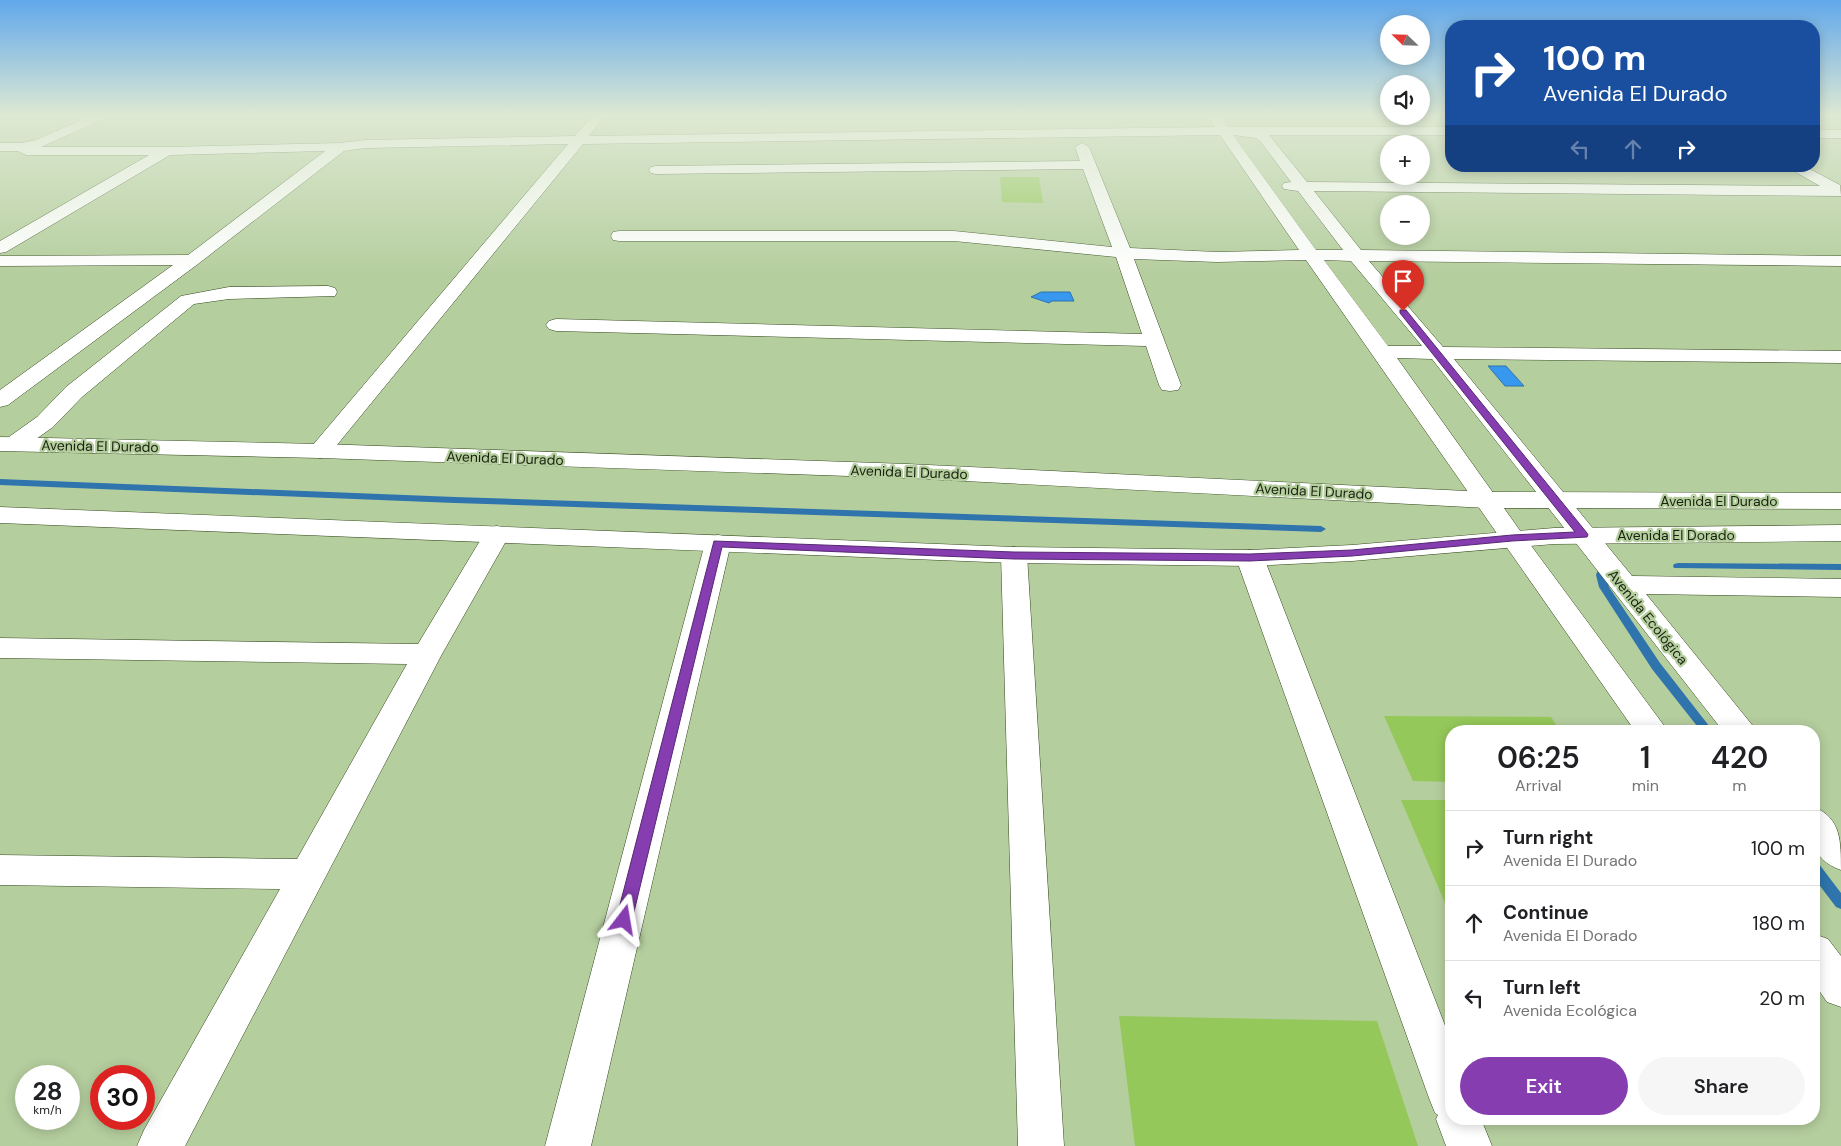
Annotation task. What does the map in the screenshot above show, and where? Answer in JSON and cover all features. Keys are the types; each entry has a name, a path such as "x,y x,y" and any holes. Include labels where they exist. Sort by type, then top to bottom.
{"street":[{"path":"0,248 136,168"},
{"path":"0,400 192,260 313,168"},
{"path":"320,451 555,168"},
{"path":"656,170 787,168"},
{"path":"1089,168 1123,253 1170,385"},
{"path":"1251,168 1260,185 1382,352 1512,538 1648,725"},
{"name":"Avenida Ecológica","path":"1289,168 1356,256 1438,353 1736,725"},
{"path":"1804,172 1840,191"},
{"path":"1260,185 1840,191"},
{"path":"619,236 954,236 1123,253 1217,257 1310,255 1841,261"},
{"path":"0,261 192,260"},
{"path":"7,444 45,422 74,392 188,300 229,293 328,292"},
{"path":"556,325 1154,340"},
{"path":"1382,352 1841,357"},
{"name":"Avenida El Durado","path":"7,444 320,451 907,471 1487,500 1830,501"},
{"path":"0,514 1014,555 1250,558 1352,553 1512,538"},
{"path":"160,1146 427,654 497,534"},
{"name":"Avenida El Dorado","path":"1512,538 1583,535 1841,534"},
{"path":"568,1146 718,543"},
{"path":"1014,555 1041,1146"},
{"path":"1250,558 1445,1082"},
{"path":"1623,585 1841,588"},
{"path":"0,648 427,654"},
{"path":"1820,829 1841,855"},
{"path":"0,870 307,874"},
{"path":"1820,960 1841,989"},
{"path":"1461,1125 1469,1146"}],"green space":[{"path":"1000,177 1039,177 1043,203 1002,202"},
{"path":"1384,716 1551,717 1556,725 1445,725 1445,782 1413,781"},
{"path":"1401,800 1445,800 1445,903"},
{"path":"1119,1016 1377,1021 1418,1146 1135,1146"}],"water":[{"path":"1041,292 1070,292 1074,301 1052,301 1049,303 1031,297"},
{"path":"1488,366 1506,366 1524,386 1505,386"}],"waterway":[{"path":"0,482 455,500 1321,529"},
{"path":"1678,566 1841,567"},
{"path":"1603,569 1601,575 1604,587 1656,666 1702,725"},
{"path":"1820,876 1841,903"}],"route":[{"path":"624,920 718,543 1014,555 1250,558 1352,553 1512,538 1583,535 1403,311"}]}
